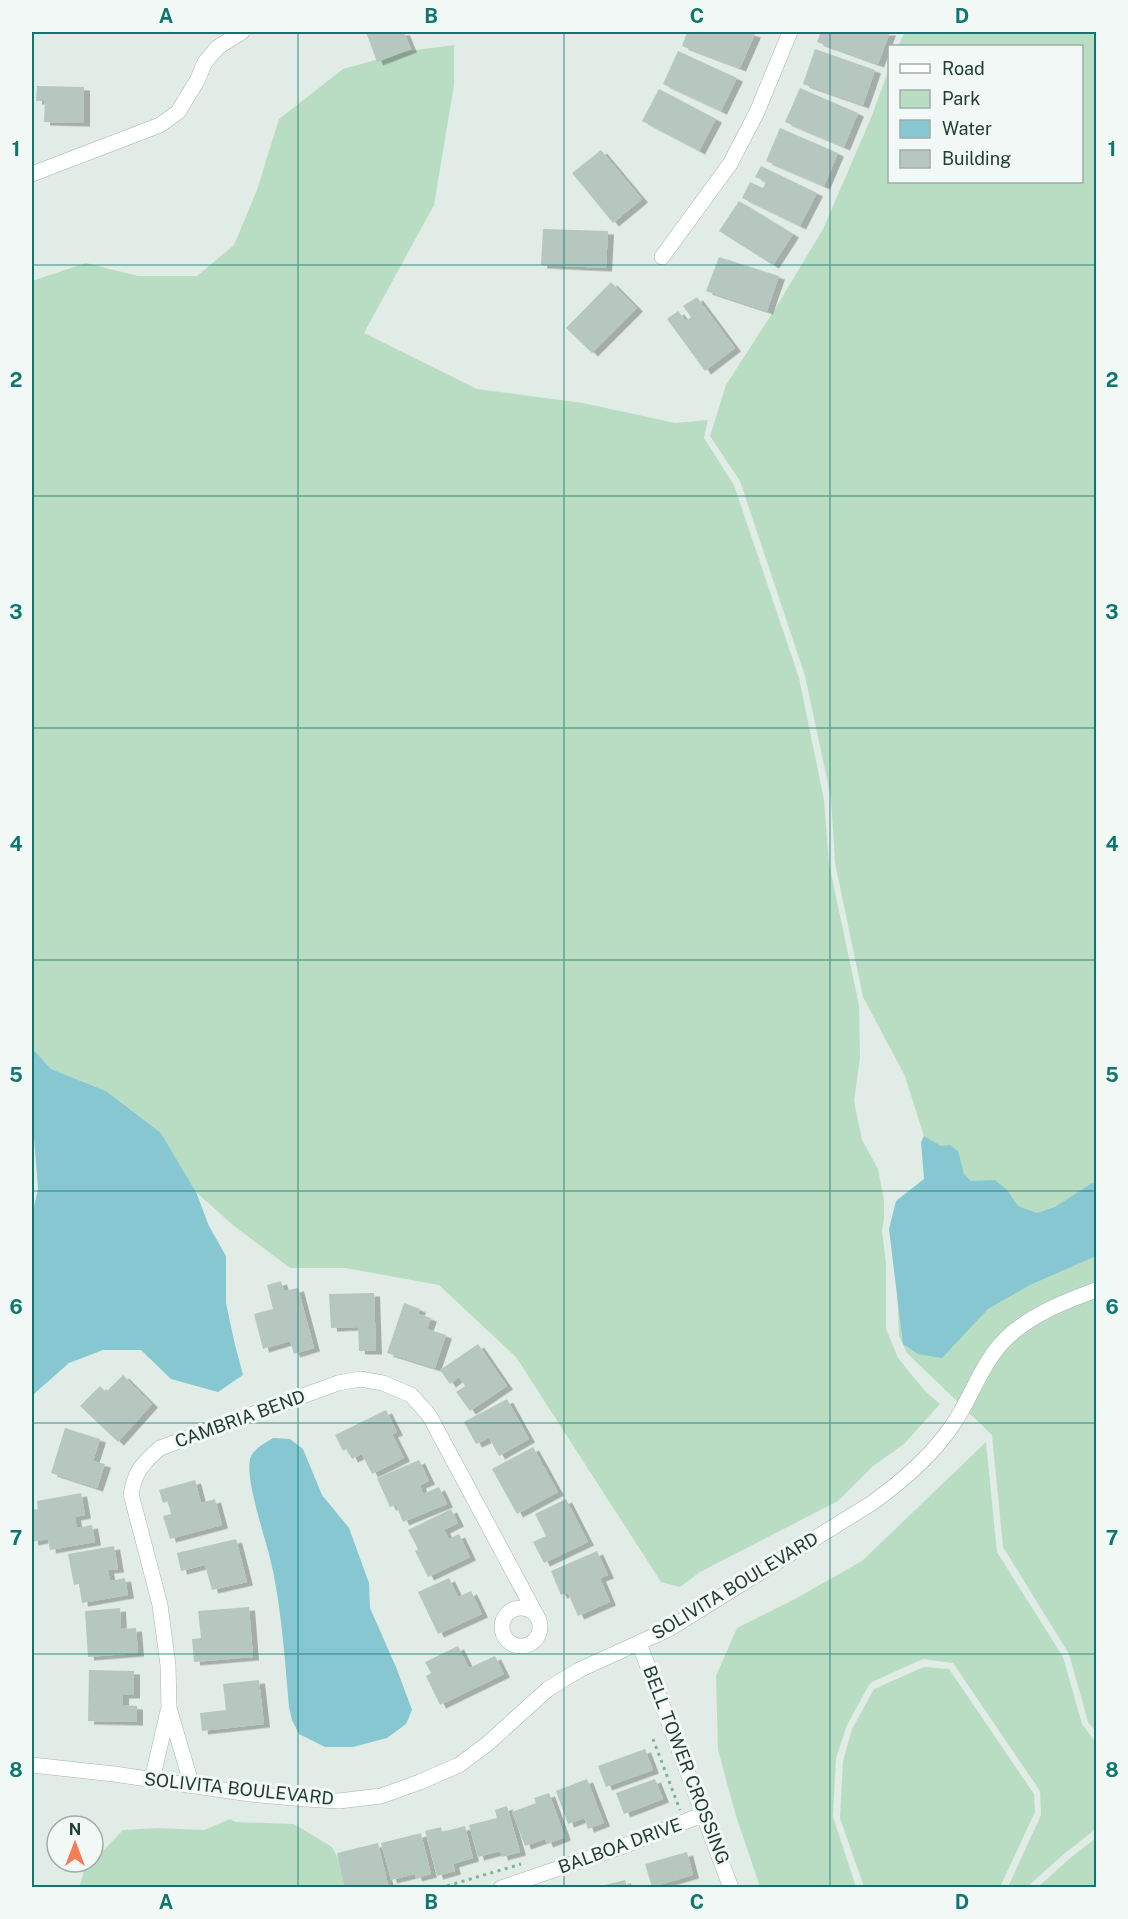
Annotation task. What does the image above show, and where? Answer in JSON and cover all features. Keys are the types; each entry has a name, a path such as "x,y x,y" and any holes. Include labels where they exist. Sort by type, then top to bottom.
{"street":[{"path":"32,174 160,125 178,112 205,63 218,47 242,32"},
{"path":"662,257 730,164 757,112 790,32"},
{"name":"SOLIVITA BOULEVARD","path":"32,1765 250,1794 339,1801 381,1796 459,1765 486,1745 548,1689 579,1670 669,1629 872,1503 895,1486 917,1468 953,1424 985,1364 1001,1343 1025,1323 1043,1312 1096,1290"},
{"name":"CAMBRIA BEND","path":"192,1785 169,1708 168,1665 160,1605 131,1494 133,1481 142,1463 160,1448 338,1383 360,1379 383,1383 411,1395 429,1416 539,1620"},
{"name":"BELL TOWER CROSSING","path":"639,1643 731,1887"},
{"path":"152,1780 169,1708"},
{"name":"BALBOA DRIVE","path":"501,1887 541,1882 704,1814"}],"path":[{"path":"440,1887 525,1862"}],"green space":[{"path":"905,32 1096,32 1096,1732 1088,1722 1069,1654 1003,1547 992,1435 907,1353 899,1336 895,1240 938,1181 905,1076 863,997 835,863 831,798 805,676 740,481 710,436 726,385 823,229 871,118 888,72 888,183 1083,183 1083,45 898,45"},
{"path":"454,45 454,85 434,205 364,333 477,389 583,403 675,423 708,420 704,438 734,485 799,678 824,800 829,864 859,1005 860,1058 854,1101 862,1140 878,1169 884,1200 882,1230 886,1263 886,1329 898,1358 925,1391 940,1404 904,1444 873,1466 838,1501 700,1572 680,1587 661,1582 516,1357 439,1285 345,1268 290,1268 234,1226 196,1192 161,1133 106,1091 51,1069 32,1048 32,281 86,263 138,276 197,276 234,245 257,190 279,119 343,69 408,51"},
{"path":"986,1442 997,1552 1063,1657 1082,1724 1096,1743 1096,1829 1027,1887 1008,1887 1041,1815 1040,1791 953,1663 923,1659 869,1685 847,1725 836,1758 833,1817 856,1887 760,1887 736,1816 718,1750 716,1676 737,1628 795,1599 862,1561"},
{"path":"924,1667 949,1669 1034,1794 1035,1812 1000,1887 864,1887 840,1818 843,1761 852,1729 874,1689"},
{"path":"230,1819 236,1822 294,1824 332,1847 353,1887 79,1888 83,1874 105,1874 105,1849 123,1830 158,1828 204,1830"},
{"path":"1096,1838 1096,1887 1038,1887 1069,1859"}],"water":[{"path":"32,1048 51,1069 106,1091 161,1133 196,1192 209,1226 226,1256 226,1303 243,1375 218,1392 171,1379 141,1350 103,1350 69,1363 32,1398 32,1216 38,1189 32,1135"},
{"path":"924,1136 941,1146 950,1145 958,1151 964,1174 971,1181 995,1180 1007,1190 1018,1206 1037,1213 1055,1207 1092,1183 1096,1184 1096,1256 1030,1285 988,1309 942,1358 918,1354 903,1344 889,1229 896,1201 924,1179 921,1142"},
{"path":"273,1438 290,1439 303,1449 322,1495 349,1528 369,1583 370,1608 412,1710 406,1724 387,1738 353,1747 325,1747 299,1734 292,1720 276,1588 249,1470 250,1459 254,1452"}],"building":[{"path":"366,32 404,32 411,49 377,62"},
{"path":"687,32 755,34 740,68 682,46"},
{"path":"821,32 890,32 878,64 817,42"},
{"path":"815,49 875,70 863,105 803,84"},
{"path":"678,51 737,78 721,111 663,84"},
{"path":"37,86 84,87 84,123 44,122 45,101 36,101"},
{"path":"800,88 858,113 844,147 785,122"},
{"path":"659,89 716,119 699,151 642,121"},
{"path":"780,128 838,153 824,186 766,161"},
{"path":"601,150 642,199 613,223 572,173"},
{"path":"761,166 817,193 800,226 742,198 750,182 763,188 766,182 755,177"},
{"path":"739,201 793,234 773,265 719,231"},
{"path":"543,229 608,231 606,268 541,265"},
{"path":"719,257 779,276 767,311 706,291"},
{"path":"611,282 637,308 592,353 566,328"},
{"path":"697,297 735,348 705,371 667,319 678,311 686,321 691,317 683,306"},
{"path":"281,1281 284,1291 298,1288 314,1348 294,1354 290,1341 263,1349 254,1314 273,1309 267,1285"},
{"path":"374,1293 376,1351 359,1351 358,1327 331,1328 329,1294"},
{"path":"404,1303 420,1309 418,1314 431,1318 427,1329 446,1335 435,1368 387,1353"},
{"path":"478,1344 507,1386 470,1411 456,1392 465,1386 459,1377 450,1384 440,1370"},
{"path":"123,1375 152,1404 118,1442 80,1406 100,1386 106,1392"},
{"path":"507,1399 529,1439 499,1456 489,1438 476,1444 464,1422"},
{"path":"386,1410 397,1432 392,1434 404,1458 372,1474 362,1454 352,1459 347,1449 343,1451 335,1435"},
{"path":"65,1428 100,1439 93,1461 105,1464 97,1488 51,1473"},
{"path":"533,1447 558,1492 517,1514 492,1469"},
{"path":"419,1460 429,1481 420,1485 423,1494 439,1487 447,1504 403,1522 396,1505 390,1507 377,1478"},
{"path":"195,1480 201,1503 215,1499 222,1525 170,1539 163,1516 171,1514 168,1501 163,1503 159,1490"},
{"path":"81,1493 85,1515 75,1517 77,1528 92,1525 95,1542 50,1550 48,1539 32,1542 32,1510 38,1509 37,1501"},
{"path":"566,1499 588,1542 544,1563 533,1542 546,1536 535,1514"},
{"path":"451,1509 458,1523 444,1530 449,1539 459,1534 470,1557 428,1577 408,1530"},
{"path":"236,1539 247,1582 212,1590 205,1565 181,1571 177,1553"},
{"path":"114,1546 118,1569 108,1570 110,1581 125,1578 128,1595 82,1603 79,1584 74,1585 68,1554"},
{"path":"597,1551 608,1575 600,1578 610,1602 578,1616 568,1593 561,1595 551,1571"},
{"path":"449,1578 458,1597 471,1591 482,1614 438,1634 418,1592"},
{"path":"249,1607 253,1657 194,1662 192,1639 201,1638 198,1611"},
{"path":"120,1608 121,1629 136,1628 138,1653 88,1657 85,1611"},
{"path":"458,1646 469,1668 495,1656 504,1674 440,1705 426,1676 431,1673 425,1662"},
{"path":"89,1670 134,1671 134,1695 123,1695 123,1705 137,1706 137,1722 88,1721"},
{"path":"259,1680 264,1724 202,1731 200,1713 226,1710 223,1684"},
{"path":"645,1749 653,1770 606,1787 598,1766"},
{"path":"587,1779 604,1823 588,1829 584,1818 568,1824 556,1791"},
{"path":"655,1779 663,1799 624,1814 616,1793"},
{"path":"549,1793 565,1837 547,1844 545,1839 525,1846 512,1812 536,1803 534,1798"},
{"path":"507,1806 520,1852 502,1857 500,1851 478,1857 469,1825 497,1818 495,1810"},
{"path":"465,1826 473,1858 453,1864 455,1871 437,1876 425,1831 441,1827 442,1832"},
{"path":"421,1833 431,1874 416,1878 415,1874 391,1880 381,1843"},
{"path":"378,1843 389,1888 345,1888 337,1853"},
{"path":"687,1852 693,1875 652,1887 645,1864"},
{"path":"625,1880 627,1888 597,1887"}]}
